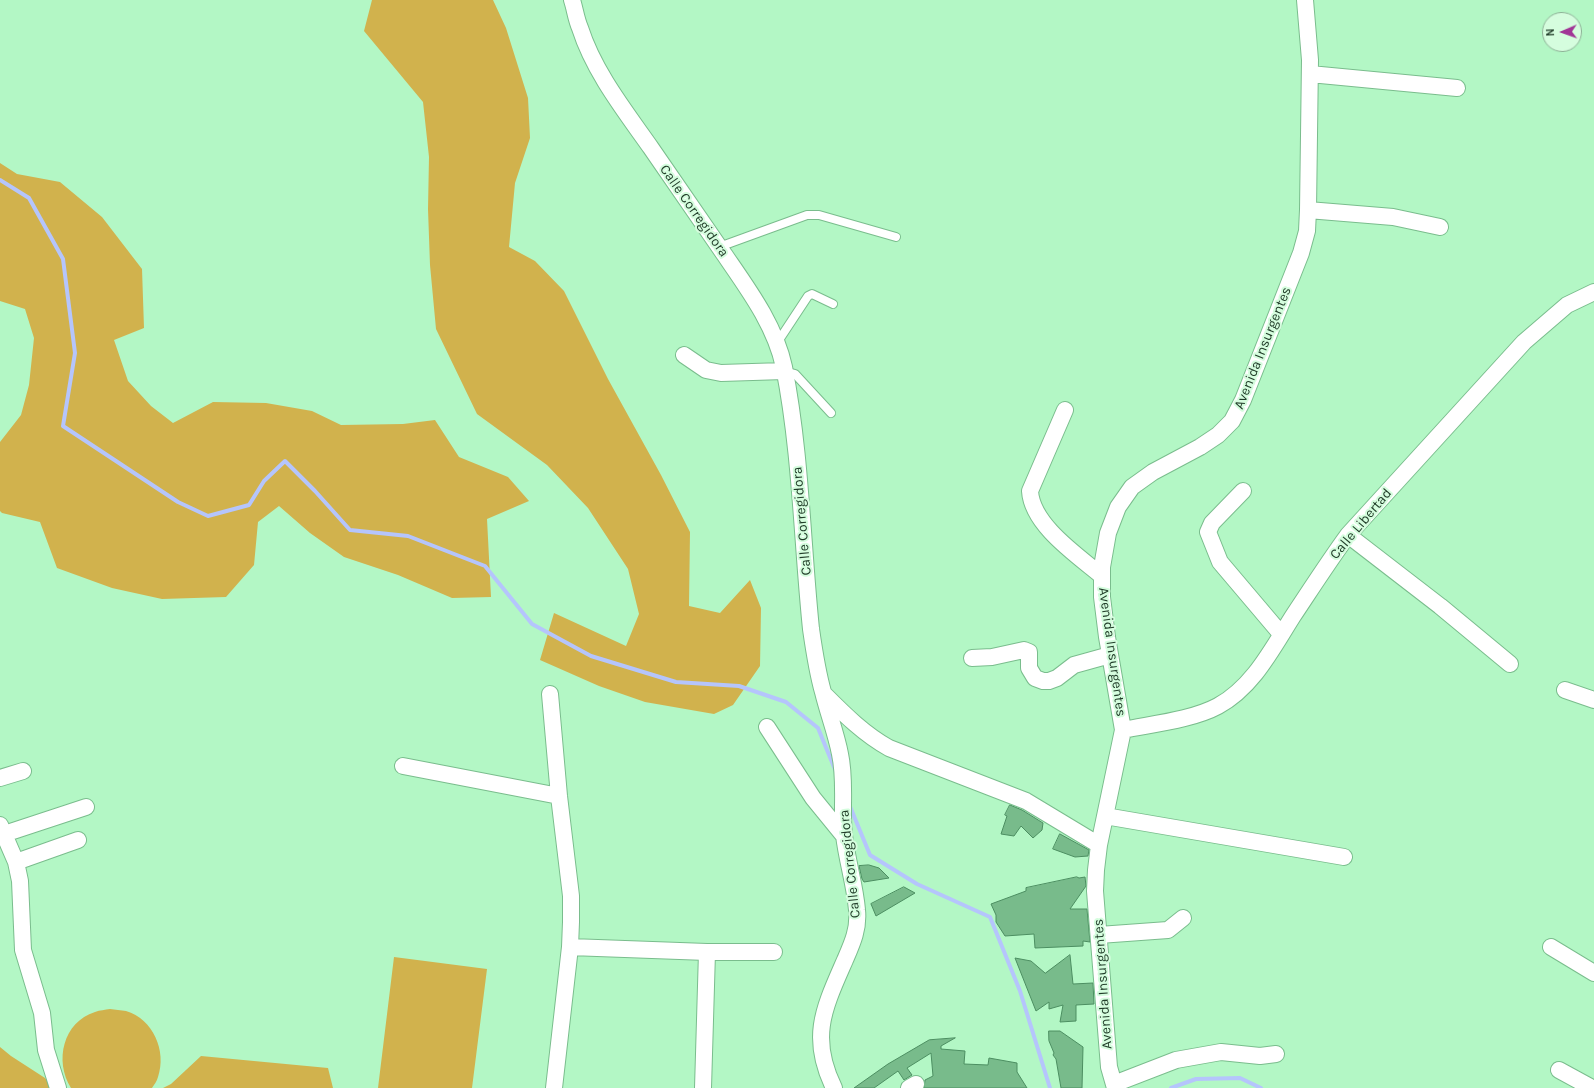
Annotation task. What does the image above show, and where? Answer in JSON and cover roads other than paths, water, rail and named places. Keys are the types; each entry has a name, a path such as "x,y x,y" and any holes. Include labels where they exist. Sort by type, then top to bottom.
{"street":[{"name":"Calle Corregidora","path":"572,0 580,29 597,68 624,110 751,294 770,326 784,370 794,439 811,629 816,663 823,693 837,738 844,779 844,836 858,914 856,934 826,1005 821,1021 820,1040 822,1056 834,1088"},
{"name":"Avenida Insurgentes","path":"1114,1086 1109,1067 1095,891 1099,845 1123,730 1102,597 1102,567 1108,533 1118,507 1132,487 1153,472 1218,436 1232,421 1243,400 1301,253 1307,231 1308,210 1310,74 1308,24 1305,0"},
{"path":"1310,74 1457,88"},
{"path":"1308,210 1393,217 1440,227"},
{"name":"Calle Libertad","path":"1123,730 1196,715 1216,707 1231,698 1244,687 1258,670 1348,535 1524,342 1567,305 1594,292"},
{"path":"684,356 706,370 721,373 784,370"},
{"path":"1065,410 1030,491 1030,502 1051,534 1102,576"},
{"path":"1243,491 1212,523 1208,532 1220,562 1281,634"},
{"path":"1348,535 1440,606 1510,664"},
{"path":"972,658 992,657 1024,650 1029,652 1029,668 1035,678 1043,681 1049,681 1057,678 1074,665 1110,655"},
{"path":"1565,690 1594,700"},
{"path":"823,693 860,729 884,746 1026,801 1099,845"},
{"path":"550,694 559,796 571,896 570,947 554,1088"},
{"path":"767,727 813,798 844,836"},
{"path":"403,766 559,796"},
{"path":"0,778 23,771"},
{"path":"58,1088 46,1050 42,1013 23,950 20,881 16,862 2,830 86,807"},
{"path":"1105,816 1344,857"},
{"path":"16,862 78,840"},
{"path":"1099,935 1168,930 1183,918"},
{"path":"570,947 707,952 774,952"},
{"path":"1551,947 1594,973"},
{"path":"703,1088 707,952"},
{"path":"46,1050 43,1070 49,1088"},
{"path":"1114,1086 1176,1060 1221,1052 1260,1056 1276,1054"},
{"path":"1560,1070 1592,1088"}],"lane":[{"path":"719,247 807,215 819,215 896,237"},
{"path":"776,344 808,296 812,294 833,304"},
{"path":"784,370 795,374 831,414"}],"waterway":[{"path":"0,180 29,198 63,259 75,353 63,426 178,502 208,516 249,505 264,481 285,461 315,491 350,530 408,536 485,566 532,624 591,656 676,682 739,686 786,702 818,728 836,772"},
{"path":"849,804 870,855 917,884 990,917 1020,991 1050,1088"},
{"path":"1171,1088 1196,1079 1240,1078 1261,1088"}]}
